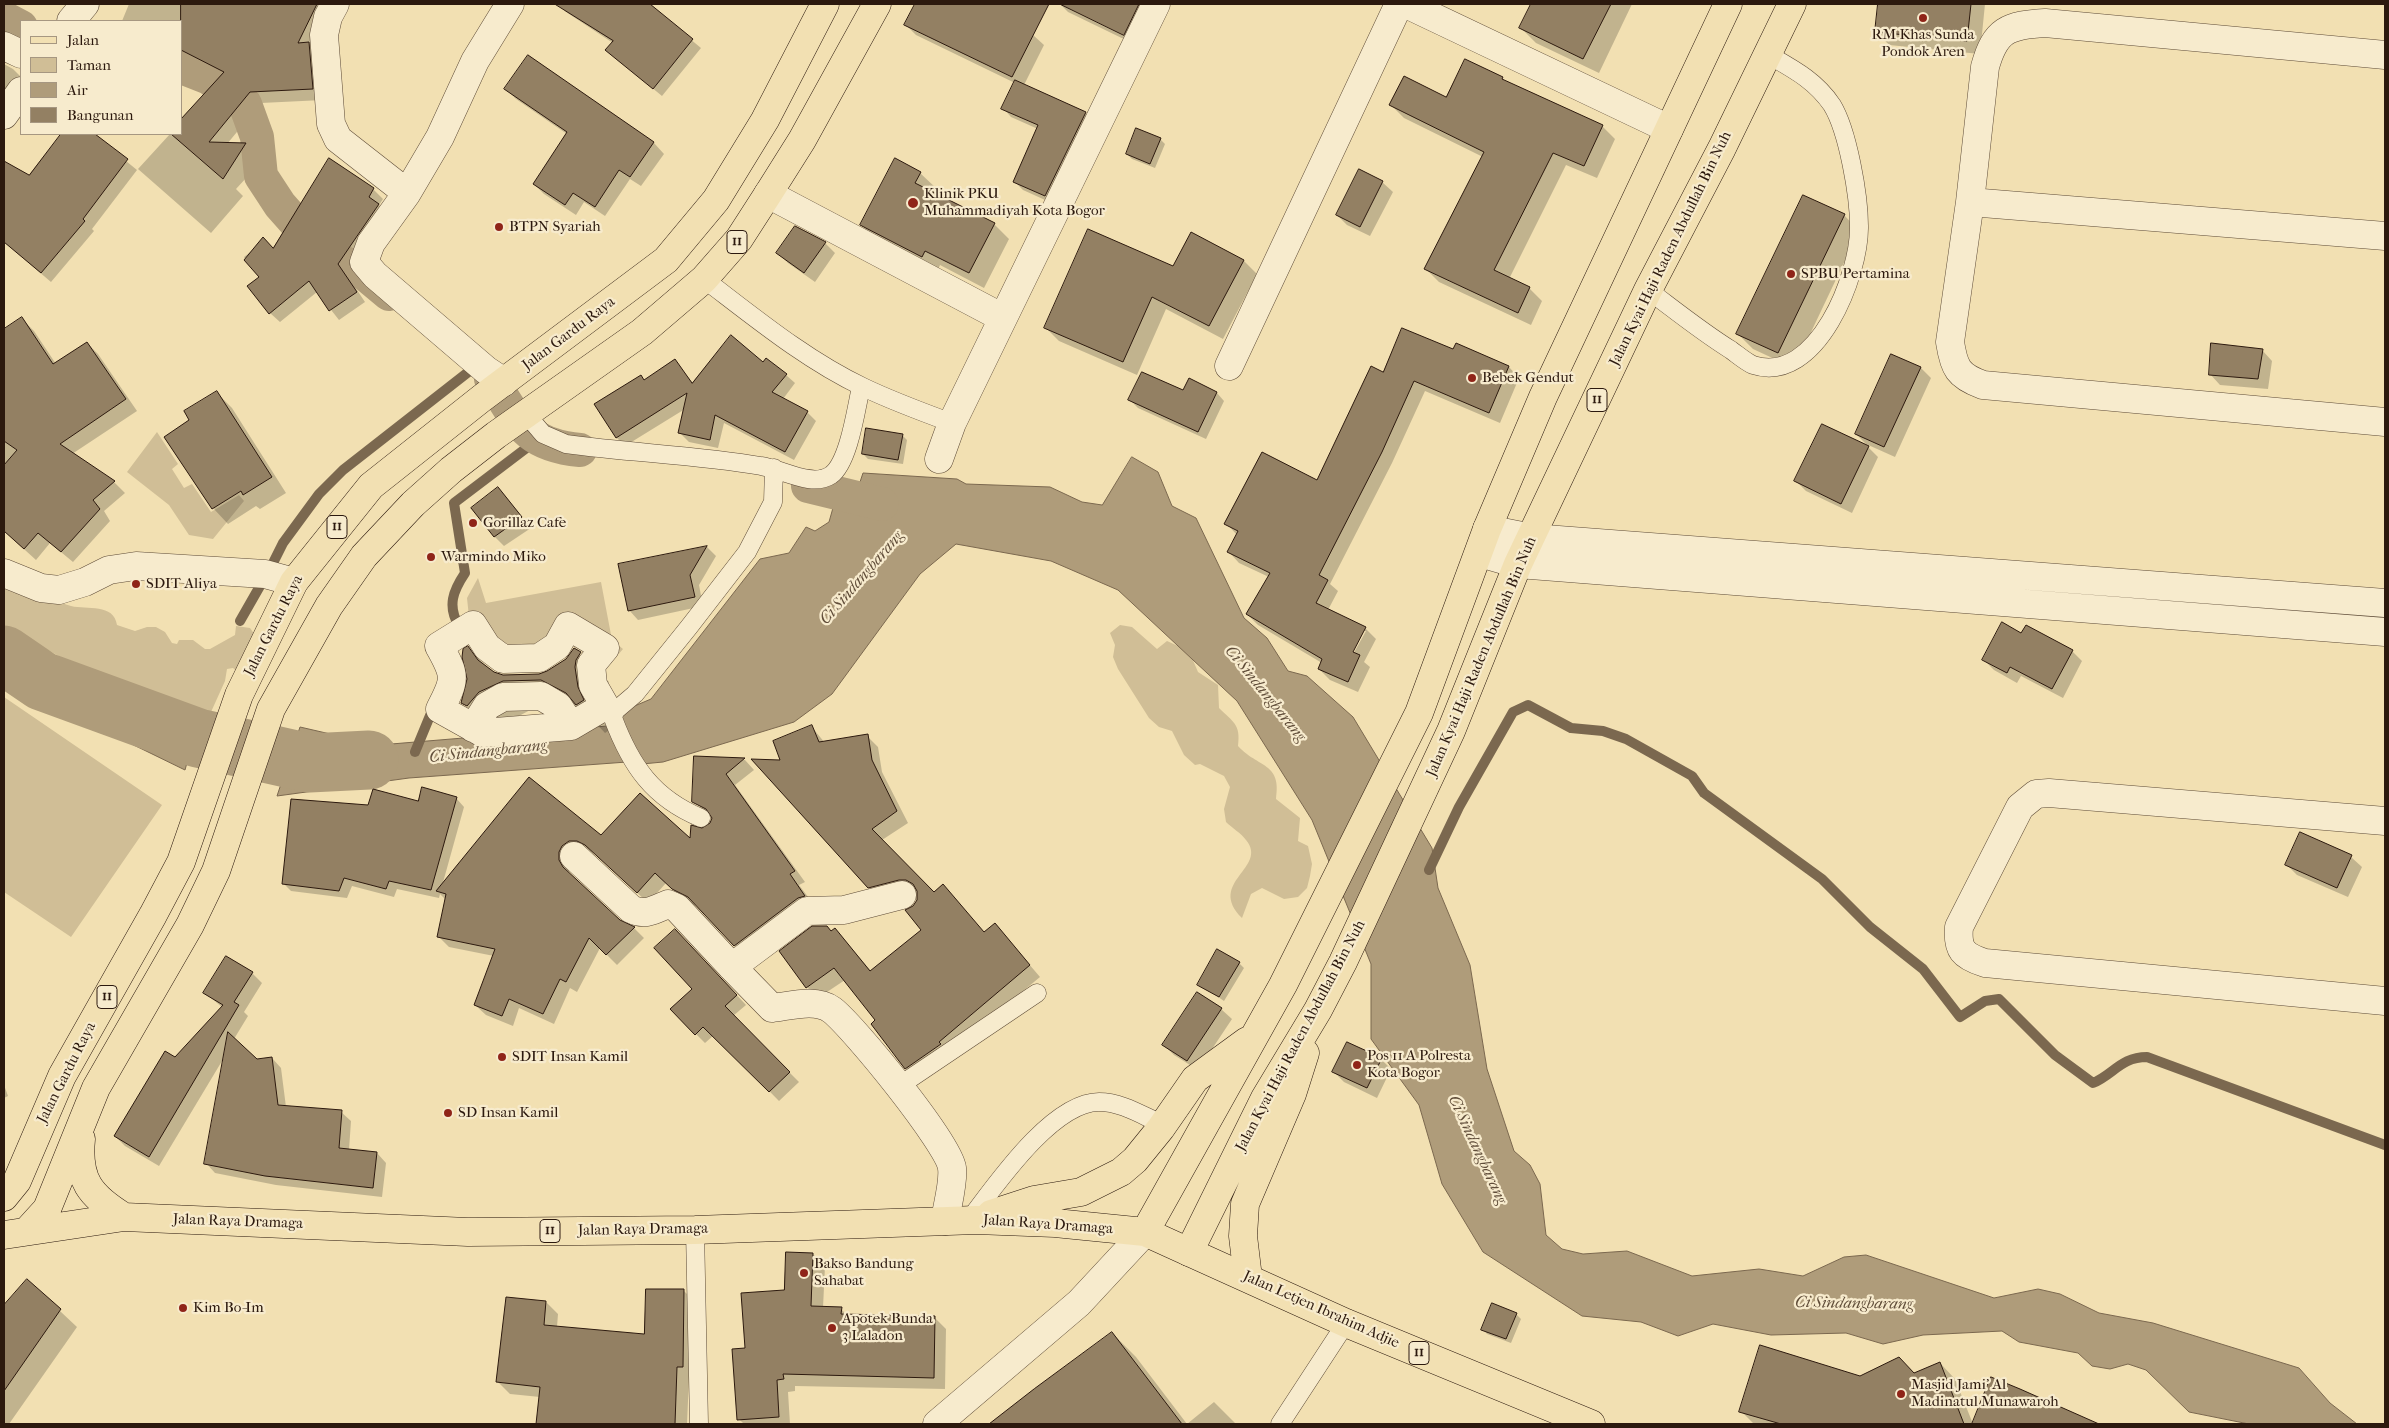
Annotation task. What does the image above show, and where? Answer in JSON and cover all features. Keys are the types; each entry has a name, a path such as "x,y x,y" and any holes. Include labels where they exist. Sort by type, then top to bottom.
{"main road":[{"name":"Jalan Gardu Raya","path":"4,1197 17,1181 62,1076 153,915 180,862 238,695 294,582 371,486 666,260 716,200 765,120 825,4"},
{"name":"11","path":"15,1233 47,1209 82,1120 101,1080 190,925 216,871 238,811 271,709 328,606 364,556 413,504 451,470 496,435 642,332 704,279 739,239 802,140 877,4"},
{"path":"1145,1232 1313,928 1391,765 1419,713 1484,541 1543,397 1728,4"},
{"name":"Jalan Kyai Haji Raden Abdullah Bin Nuh","path":"1189,1252 1265,1098 1318,1010 1343,962 1419,803 1451,731 1518,564 1532,538 1648,290 1792,4"},
{"path":"765,120 802,140"},
{"path":"1419,713 1451,731"},
{"path":"1248,1278 1244,1236 1245,1204 1292,1094 1318,1010"},
{"path":"963,1220 1034,1200 1081,1192 1105,1182 1135,1160 1164,1125 1195,1079 1255,1035"},
{"path":"82,1120 79,1160 82,1175 98,1198 124,1218"},
{"name":"Jalan Raya Dramaga","path":"15,1233 124,1218 468,1232 695,1230 963,1220 1055,1223 1145,1232 1189,1252"},
{"name":"Jalan Letjen Ibrahim Adjie","path":"1189,1252 1346,1323 1591,1424"}],"street":[{"path":"72,20 85,4"},
{"path":"335,4 328,17 324,35 332,124 338,139 407,192"},
{"path":"496,389 486,370 368,270 364,262 371,243 407,192 440,137 475,61 510,4"},
{"path":"939,458 952,423 1156,4"},
{"path":"1229,366 1398,4"},
{"path":"1406,4 1669,129"},
{"path":"2385,55 2045,23 2025,24 2004,31 1991,45 1985,67 1970,202 1950,342 1953,363 1966,379 1983,385 2385,422"},
{"path":"4,46 20,54"},
{"path":"4,116 20,92"},
{"path":"768,194 1003,318"},
{"path":"1970,202 2385,236"},
{"path":"1484,541 1532,538 2385,604"},
{"path":"1484,541 1518,564 2385,632"},
{"path":"4,573 26,584 59,590 85,582 109,570 136,566 264,574 294,582"},
{"path":"473,625 487,647 503,659 539,658 557,646 568,626 605,648 591,666 593,685 612,713 571,726 482,733 440,710 451,688 452,669 439,646 473,625"},
{"path":"473,728 487,706 494,699 541,696 551,699 558,706 571,726"},
{"path":"2385,821 2059,794 2036,794 2020,808 1958,927 1960,948 1969,958 1984,963 2385,1001"},
{"path":"574,856 632,909 640,914 649,913 668,904 676,908 772,1008 798,1004 831,1009 899,1086 941,1143 952,1168 963,1220"},
{"path":"732,967 807,911 844,910 902,895"},
{"path":"937,1424 1079,1303 1145,1232"}],"lane":[{"path":"1648,290 1716,340 1753,364 1774,368 1804,356 1817,342 1846,291 1856,258 1860,228 1857,198 1842,132 1832,106 1807,77 1767,54"},
{"path":"704,279 827,367 861,386 952,423"},
{"path":"524,415 543,434 566,444 774,468 816,480 832,474 839,465 847,446 861,386"},
{"path":"701,818 682,810 662,797 649,785 639,769 612,713 641,686 747,552 773,502 774,468"},
{"path":"899,1086 1037,993"},
{"path":"963,1220 1015,1159 1055,1122 1077,1107 1098,1102 1122,1106 1164,1125"},
{"path":"695,1230 699,1424"},
{"path":"1280,1424 1346,1323"}],"green space":[{"path":"157,432 178,464 172,469 184,488 192,484 211,512 239,495 244,501 213,539 189,535 169,505 127,472"},
{"path":"4,566 54,599 71,606 105,610 115,618 117,625 135,631 147,627 156,627 165,632 172,643 177,644 179,640 193,640 205,649 210,649 235,635 236,626 250,628 255,635 239,673 233,668 227,669 225,681 211,712 155,693 150,695 128,689 126,683 88,672 4,626"},
{"path":"478,578 486,603 601,582 612,640 623,649 593,684 605,648 568,625 556,645 504,658 469,617 467,598"},
{"path":"1120,625 1132,627 1157,649 1167,641 1189,651 1198,672 1218,685 1219,708 1232,720 1237,728 1238,746 1272,772 1277,787 1276,799 1300,818 1298,841 1308,846 1312,864 1307,888 1298,897 1284,899 1262,888 1251,894 1242,918 1233,905 1231,895 1234,885 1250,859 1251,850 1244,837 1226,822 1224,809 1230,787 1224,776 1200,764 1195,765 1184,755 1172,731 1159,727 1149,718 1118,669 1113,657 1115,645 1110,633"},
{"path":"4,697 162,805 71,937 4,892"}],"water":[{"path":"1132,457 1158,472 1172,506 1196,518 1244,618 1267,638 1288,671 1307,676 1353,717 1432,848 1438,888 1470,965 1487,1069 1514,1151 1530,1165 1540,1184 1546,1235 1562,1249 1583,1254 1627,1251 1692,1276 1759,1269 1803,1276 1844,1257 1866,1255 1994,1298 2038,1289 2060,1294 2099,1313 2153,1323 2299,1368 2330,1403 2357,1424 2249,1424 2189,1412 2146,1370 2128,1364 2110,1369 2092,1366 2078,1353 2019,1342 2002,1331 1923,1335 1883,1344 1846,1333 1771,1335 1713,1324 1678,1336 1641,1322 1582,1316 1483,1252 1442,1184 1419,1105 1371,1039 1371,964 1312,820 1237,701 1118,590 1051,561 956,544 920,574 832,694 794,722 663,762 642,764 618,713 651,699 760,559 789,553 806,527 815,531 829,522 838,490 860,482 863,473 957,479 966,484 1050,487 1082,502 1102,505"},
{"path":"4,631 81,672 201,712 185,770 27,693 4,678"},
{"path":"612,726 627,762 409,778 277,796 300,727 378,745"}],"building":[{"path":"181,4 317,4 298,43 309,42 313,89 250,92 209,142 246,143 223,179 172,135 182,135 182,118 224,72 182,51"},
{"path":"555,4 650,4 693,39 653,89 605,50 613,41"},
{"path":"915,4 1049,4 1012,77 904,25"},
{"path":"1060,4 1139,4 1124,35"},
{"path":"1531,4 1611,4 1583,59 1519,28"},
{"name":"RM Khas Sunda Pondok Aren","path":"1878,4 1971,4 1967,41 1875,32"},
{"path":"528,55 654,142 630,177 619,170 595,207 573,193 565,205 533,184 567,132 504,89"},
{"path":"1465,59 1503,77 1502,79 1603,125 1584,166 1553,153 1494,270 1530,287 1518,313 1424,269 1484,152 1389,105 1404,76 1446,97"},
{"path":"1015,80 1086,112 1045,196 1013,182 1038,125 1001,109"},
{"path":"1136,128 1161,138 1150,164 1126,154"},
{"path":"60,135 96,135 128,159 83,219 85,221 41,273 4,242 4,161 29,175"},
{"path":"329,158 374,188 369,197 379,204 338,264 357,292 329,311 309,281 269,314 247,286 259,277 244,260 263,237 273,248"},
{"name":"Klinik PKU Muhammadiyah Kota Bogor","path":"895,158 921,172 915,183 995,223 969,273 925,251 922,257 860,225"},
{"path":"1359,169 1383,181 1360,227 1336,215"},
{"name":"SPBU Pertamina","path":"1803,195 1845,214 1778,353 1736,334"},
{"path":"795,226 826,242 804,273 776,253"},
{"path":"1088,229 1173,266 1191,232 1244,260 1209,326 1152,297 1123,362 1044,328"},
{"path":"22,317 53,364 87,342 126,399 60,444 115,481 93,500 100,509 61,552 38,533 24,549 4,531 4,465 17,450 4,441 4,329"},
{"path":"1402,328 1453,349 1456,343 1509,366 1489,413 1414,381 1382,452 1319,575 1328,580 1316,603 1366,627 1353,652 1360,655 1348,682 1318,669 1322,659 1246,614 1270,573 1227,552 1238,531 1224,524 1262,452 1317,480 1371,366 1383,372"},
{"path":"731,335 763,362 766,358 787,374 772,392 808,411 785,452 715,415 710,440 678,433 687,393 616,438 594,404 641,375 644,380 675,359 692,383"},
{"path":"2211,343 2263,349 2258,379 2209,375"},
{"path":"1891,354 1921,367 1884,447 1855,434"},
{"path":"1142,372 1183,390 1189,378 1217,392 1198,432 1128,400"},
{"path":"217,391 272,477 243,495 241,491 212,509 164,437 189,420 184,411"},
{"path":"1822,424 1869,446 1841,504 1794,481"},
{"path":"866,428 903,434 898,460 862,454"},
{"path":"498,487 522,517 494,537 471,508"},
{"path":"707,546 690,575 695,597 628,611 618,564"},
{"path":"2002,622 2021,633 2026,625 2073,650 2052,689 2010,667 2007,673 1982,660"},
{"path":"468,646 478,660 494,672 503,675 539,674 547,671 566,659 574,648 581,652 576,660 575,667 578,687 584,700 576,705 566,693 541,680 503,681 479,692 467,706 461,703 467,679 462,657 463,649"},
{"path":"812,725 819,742 868,734 872,760 897,811 872,829 934,892 943,884 984,932 995,923 1030,965 939,1042 941,1044 905,1069 871,1024 875,1020 834,968 806,988 779,951 812,926 827,926 831,931 835,928 870,971 921,930 905,910 913,906 917,900 917,891 913,884 906,880 899,880 868,888 751,759 780,760 773,741"},
{"path":"694,756 745,758 726,774 795,871 790,874 805,896 798,898 734,946 688,897 672,889 655,873 637,893 585,845 577,841 569,841 562,846 559,852 559,860 563,867 620,920 635,927 606,955 589,938 566,982 560,979 543,1014 509,999 502,1016 474,1005 495,949 437,937 446,894 436,891 529,777 601,835 640,793 690,838 691,825 702,828 710,823 712,818 706,809 692,802"},
{"path":"422,787 457,797 431,890 389,881 386,889 344,878 339,891 282,884 291,799 368,805 373,789 418,801"},
{"path":"2300,832 2352,855 2337,888 2285,865"},
{"path":"675,929 737,995 725,1006 790,1072 769,1092 703,1027 695,1035 670,1009 692,989 654,948"},
{"path":"1217,949 1240,962 1219,997 1197,985"},
{"path":"226,956 253,972 234,1002 239,1005 149,1157 114,1136 165,1051 175,1057 223,1005 203,993"},
{"path":"1197,992 1222,1008 1187,1061 1162,1045"},
{"path":"228,1032 257,1059 272,1057 278,1105 342,1110 339,1148 377,1152 373,1188 265,1176 204,1164"},
{"name":"Pos 11 A Polresta Kota Bogor","path":"1347,1042 1382,1058 1367,1088 1332,1072"},
{"path":"786,1252 813,1253 811,1306 842,1307 841,1314 935,1316 934,1378 783,1374 784,1379 777,1380 779,1417 737,1420 732,1349 745,1348 741,1293 784,1290"},
{"path":"27,1279 61,1309 4,1391 4,1305"},
{"path":"646,1289 684,1289 683,1367 677,1367 675,1424 536,1424 540,1387 496,1382 506,1297 546,1301 544,1325 644,1334"},
{"path":"1492,1303 1517,1313 1506,1339 1481,1330"},
{"path":"1112,1332 1182,1424 989,1424 1034,1389"},
{"path":"1760,1345 1860,1376 1899,1357 1914,1373 1940,1362 1964,1424 1781,1424 1739,1412"},
{"path":"1991,1377 2020,1389 2099,1424 1972,1424"}],"waterway":[{"path":"4,18 20,26"},
{"path":"182,67 209,78 245,104 257,137 261,176 280,205 319,249 365,274 389,294"},
{"path":"270,569 283,543 319,494 343,470 476,366"},
{"path":"491,379 517,419 535,436 547,443 580,450"},
{"path":"454,629 459,626 453,612 453,599 457,586 465,573 454,503 537,440"},
{"path":"808,486 882,504"},
{"path":"240,621 264,579"},
{"name":"Ci Sindangbarang","path":"4,655 42,681 198,738 309,763 369,760"},
{"path":"1429,870 1459,807 1513,712 1528,705 1571,728 1603,731 1626,739 1692,776 1704,793 1822,879 1870,927 1923,969 1960,1017 1985,1001 1999,999 2055,1055 2093,1083 2124,1063 2147,1057 2385,1145"},
{"path":"415,752 434,706"}],"place":[{"name":"RM Khas Sunda Pondok Aren","path":"1923,18"},
{"name":"Klinik PKU Muhammadiyah Kota Bogor","path":"913,203"},
{"name":"BTPN Syariah","path":"499,227"},
{"name":"SPBU Pertamina","path":"1791,274"},
{"name":"Bebek Gendut","path":"1472,378"},
{"name":"Gorillaz Cafe","path":"473,523"},
{"name":"Warmindo Miko","path":"431,557"},
{"name":"SDIT Aliya","path":"136,584"},
{"name":"SDIT Insan Kamil","path":"502,1057"},
{"name":"Pos 11 A Polresta Kota Bogor","path":"1357,1065"},
{"name":"SD Insan Kamil","path":"448,1113"},
{"name":"Bakso Bandung Sahabat","path":"804,1273"},
{"name":"Kim Bo-Im","path":"183,1308"},
{"name":"Apotek Bunda 3 Laladon","path":"832,1328"},
{"name":"Masjid Jami' Al Madinatul Munawaroh","path":"1901,1394"}]}
